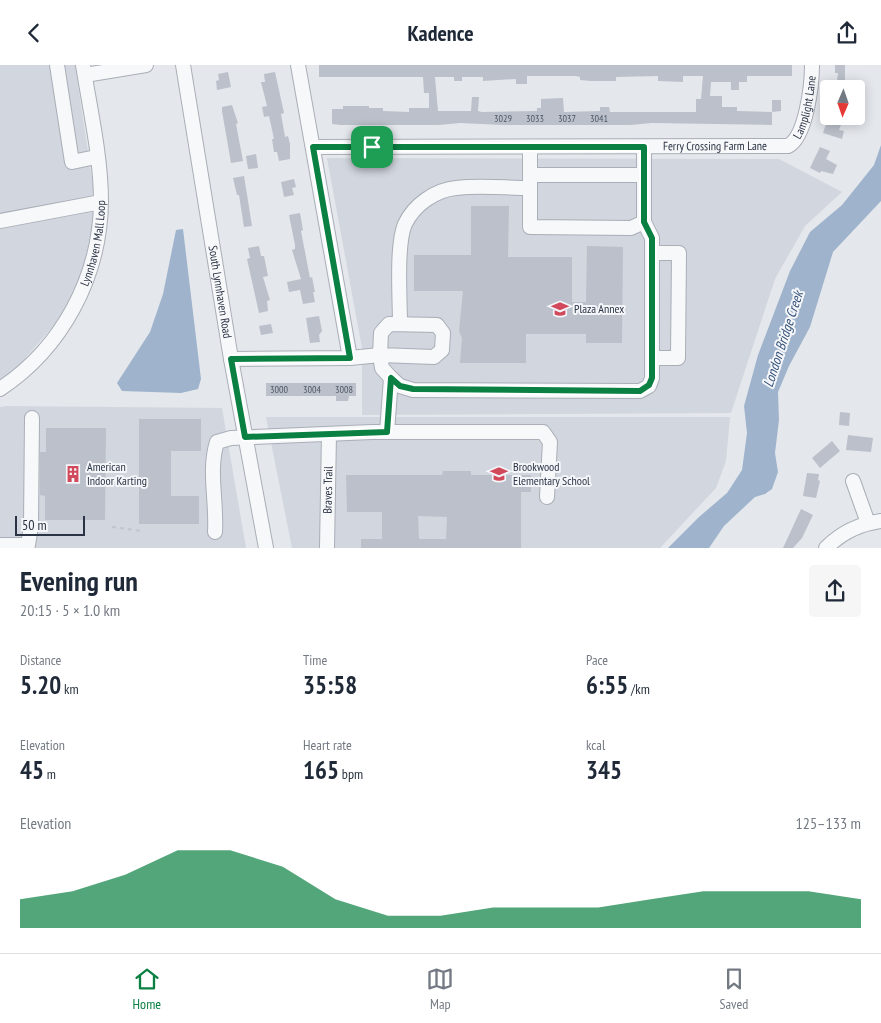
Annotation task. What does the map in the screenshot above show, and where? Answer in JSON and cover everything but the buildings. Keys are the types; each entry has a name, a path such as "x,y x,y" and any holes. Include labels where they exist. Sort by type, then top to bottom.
{"street":[{"path":"57,65 72,161 96,157"},
{"path":"84,70 146,65"},
{"name":"South Lynnhaven Road","path":"183,65 231,359 266,548"},
{"path":"298,65 350,358"},
{"name":"Lamplight Lane","path":"788,146 797,138 805,113 812,65"},
{"name":"Lynnhaven Mall Loop","path":"0,389 33,365 74,309 84,286 97,242 101,202 84,70"},
{"name":"Ferry Crossing Farm Lane","path":"313,147 788,146"},
{"path":"530,147 530,227 631,228 644,222"},
{"path":"231,359 350,358 380,355 434,357 442,350 443,333 437,325 389,324 381,333 380,355 382,368 400,386 413,389 640,391 649,385 652,378 652,238 644,222 644,147"},
{"path":"400,324 401,239 405,224 417,207 434,194 456,188 644,175"},
{"path":"0,221 101,202"},
{"path":"652,253 679,253 678,358 652,358"},
{"path":"387,432 391,378"},
{"path":"0,545 28,545 31,527 32,418"},
{"path":"215,532 216,507 213,470 215,448 217,442 245,437 387,432 543,432 550,442 548,497"},
{"name":"Braves Trail","path":"326,548 329,434"},
{"path":"826,548 844,532 874,522 853,481"}],"path":[{"path":"112,527 142,531"}],"shaded area":[{"path":"0,65 75,65 93,185 93,224 82,273 60,318 15,370 0,380"},
{"name":"Plaza Annex","path":"327,158 779,159 842,192 805,226 775,279 731,413 362,415 362,348"},
{"path":"0,407 222,408 246,548 0,548"},
{"name":"Brookwood Elementary School","path":"266,417 730,417 726,461 716,488 660,548 292,548"}],"water":[{"name":"London Bridge Creek","path":"881,145 881,201 833,252 810,327 789,366 778,392 779,420 775,453 778,472 772,489 765,494 755,497 724,526 709,548 668,548 699,517 727,493 742,470 747,433 744,406 758,355 790,271 810,232 842,205 874,165"},
{"path":"183,229 201,379 198,389 181,393 122,391 117,383 150,332 163,294 176,230"}],"place":[{"name":"Plaza Annex","path":"560,309"},
{"name":"American Indoor Karting","path":"73,474"},
{"name":"Brookwood Elementary School","path":"499,474"}],"route":[{"path":"313,147 372,147 644,147 644,222 652,238 652,378 649,385 640,391 413,389 400,386 391,378 387,432 245,437 231,359 350,358 313,147"}]}
